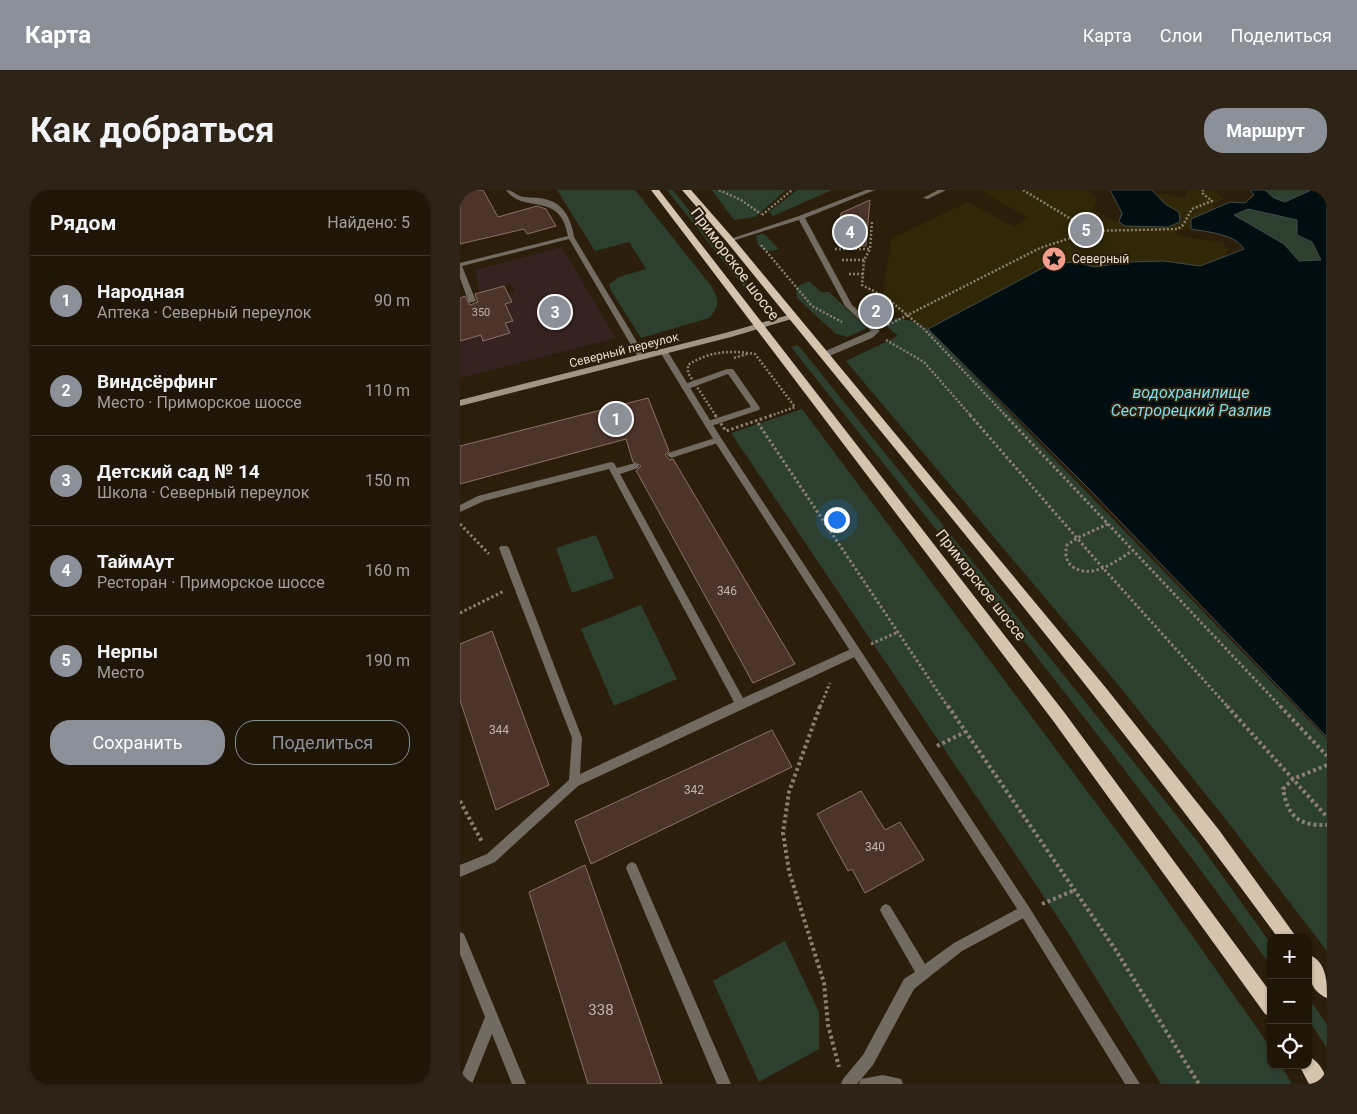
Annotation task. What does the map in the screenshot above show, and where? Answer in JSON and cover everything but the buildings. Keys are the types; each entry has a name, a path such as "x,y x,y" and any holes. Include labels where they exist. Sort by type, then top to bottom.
{"highway":[{"name":"Приморское шоссе","path":"655,190 1059,717 1267,1003"},
{"name":"Приморское шоссе","path":"686,190 730,240 1101,692 1213,835 1286,934"},
{"path":"1312,968 1327,989"},
{"path":"1311,1069 1320,1084"}],"main road":[{"name":"Северный переулок","path":"460,403 664,352 792,316"}],"street":[{"path":"509,190 513,196 518,198 544,198 552,200 570,224 570,237 642,357"},
{"path":"730,240 801,217 872,190"},
{"path":"926,198 943,190"},
{"path":"801,217 849,306 876,331 869,336 824,355"},
{"path":"472,301 464,291 460,267 570,237"},
{"path":"664,352 718,440 1025,911 1133,1084"},
{"path":"685,387 730,371 756,408 708,424"},
{"path":"671,455 718,440"},
{"path":"460,509 481,498 611,465 741,704"},
{"path":"615,472 635,466"},
{"path":"504,548 577,738 574,782"},
{"path":"460,871 491,858 574,782 855,652"},
{"path":"632,868 724,1084"},
{"path":"886,910 923,973"},
{"path":"845,1080 868,1060 909,984 958,947 1025,911"},
{"path":"460,938 519,1084"},
{"path":"465,1084 492,1017"},
{"path":"866,1084 883,1082 896,1084"}],"path":[{"path":"719,190 741,200 774,225"},
{"path":"761,214 792,190"},
{"path":"1023,190 1092,231"},
{"path":"1203,190 1202,193 1212,201 1192,209 1184,225 1178,228 1092,231 1040,248 876,331 889,343 924,362 1103,568 1327,817"},
{"path":"872,222 870,249 864,260 862,285 887,298 925,330 1327,756"},
{"path":"752,233 812,306 869,336"},
{"path":"819,250 870,249"},
{"path":"825,260 864,260"},
{"path":"756,420 898,632 1115,949 1199,1084"},
{"path":"460,524 515,580 460,614"},
{"path":"1108,524 1066,545 1065,552 1068,563 1076,569 1088,572 1103,568 1132,551"},
{"path":"855,652 898,632"},
{"path":"839,659 808,736 790,792 783,833 789,871 824,983 828,1025 845,1080"},
{"path":"1327,765 1293,779 1283,788 1285,804 1295,819 1309,825 1327,825"},
{"path":"460,801 491,858"},
{"path":"1025,911 1075,890"}],"shaded area":[{"path":"562,247 616,338 460,378 460,341 471,338 467,328 476,325 483,341 509,333 505,323 513,321 509,312 503,313 499,306 512,302 508,294 515,292 511,284 480,292 475,270"}],"green space":[{"path":"557,190 635,190 712,287 716,296 717,306 709,318 641,338 610,289 609,284 619,277 646,269 629,242 595,251"},
{"path":"667,190 673,190 759,299 754,300"},
{"path":"712,190 786,190 755,217 734,220"},
{"path":"797,190 832,190 773,216 769,212"},
{"path":"1265,190 1311,190 1285,202 1274,198"},
{"path":"1248,209 1297,220 1312,242 1321,261 1299,261 1284,244 1234,215"},
{"path":"764,234 779,249 772,251 763,250 758,245 756,236"},
{"path":"809,281 821,292 829,292 867,328 848,337 836,334 797,298 796,287"},
{"path":"896,318 912,321 928,329 1327,739 1327,951 1231,826 1120,687 846,361 898,336 884,324"},
{"path":"798,345 1198,842 1267,938 1267,961 1095,731 791,347"},
{"path":"802,409 1146,870 1267,1042 1267,1069 1283,1069 1292,1084 1161,1084 1065,928 731,433"},
{"path":"596,535 614,578 572,593 556,548"},
{"path":"641,605 677,679 614,706 581,629"},
{"path":"785,941 819,1012 819,1049 759,1082 713,981"},
{"path":"1312,1003 1327,1025 1327,1048 1312,1025"}],"sand":[{"name":"Северный","path":"980,190 1087,190 1097,198 1093,210 1125,226 1179,212 1165,204 1156,194 1187,197 1186,190 1213,190 1224,199 1213,203 1215,209 1191,219 1191,229 1176,231 1179,236 1222,242 1227,248 1225,257 1200,266 1164,261 1128,262 1094,267 1076,262 1050,264 928,329 896,311 882,298 892,238 968,202 1014,227 1028,218"}],"water":[{"path":"1110,190 1152,190 1165,204 1179,212 1180,222 1168,227 1125,226 1119,222 1122,213"},
{"name":"водохранилище Сестрорецкий Разлив","path":"1250,190 1265,190 1274,198 1285,202 1311,190 1324,190 1323,192 1327,194 1327,737 1088,488 928,329 1050,264 1076,262 1094,267 1128,262 1164,261 1200,266 1244,249 1240,244 1228,237 1191,229 1191,219 1230,202 1245,203 1254,195","holes":["1248,209 1297,220 1297,235 1312,242 1321,260 1299,261 1284,244 1234,215"]}],"place":[{"name":"Нерпы","path":"1086,230"},
{"name":"ТаймАут","path":"850,232"},
{"name":"Северный","path":"1054,259"},
{"name":"Виндсёрфинг","path":"876,311"},
{"name":"Детский сад № 14","path":"555,312"},
{"name":"Народная","path":"616,419"}]}
